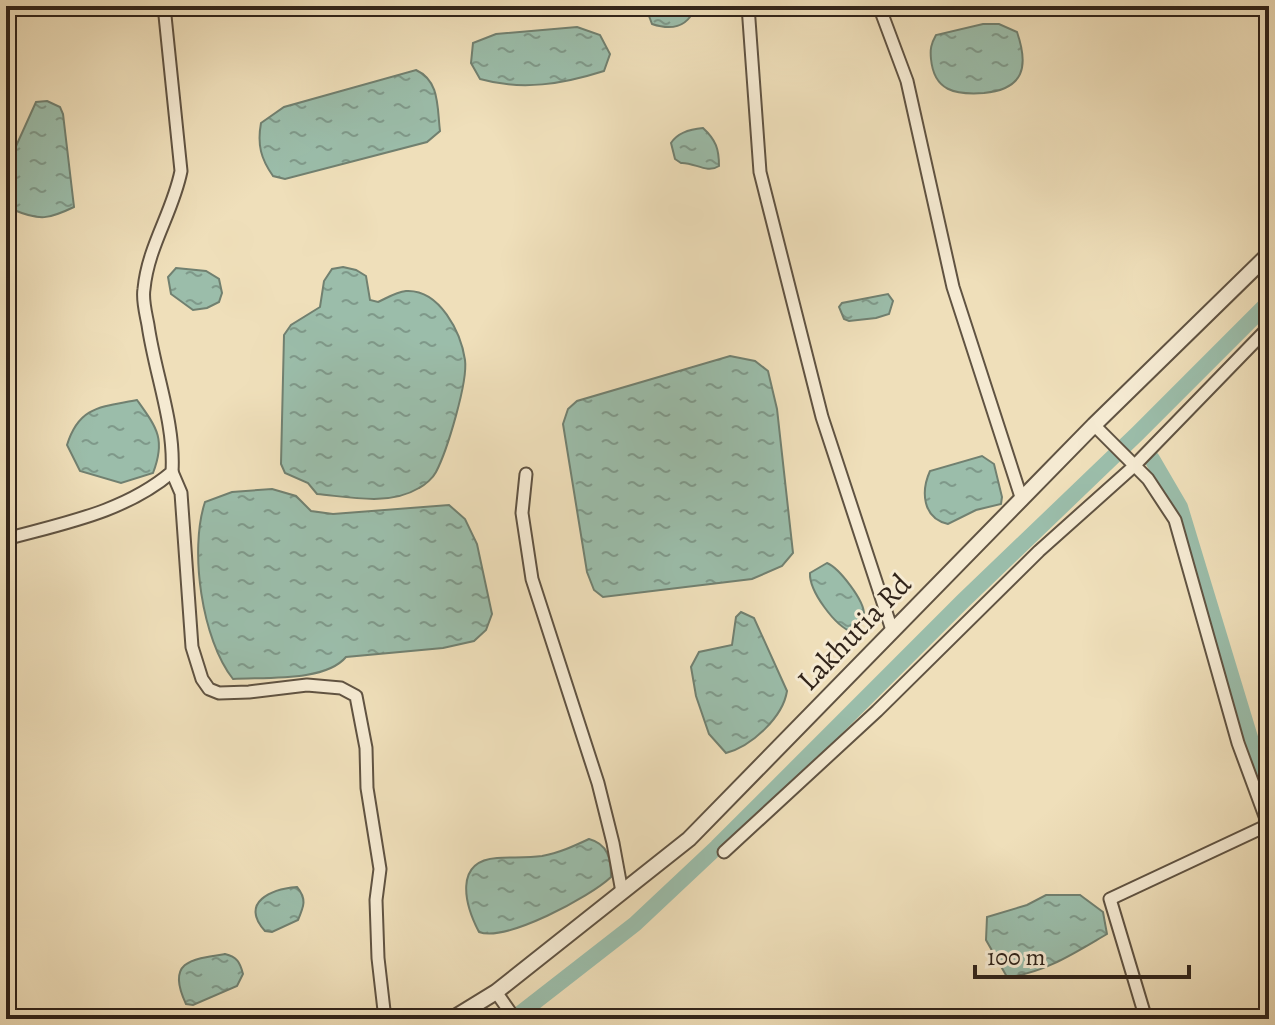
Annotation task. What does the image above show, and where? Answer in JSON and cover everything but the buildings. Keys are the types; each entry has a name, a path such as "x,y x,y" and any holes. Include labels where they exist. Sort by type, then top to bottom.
{"street":[{"path":"164,6 181,171 176,198 149,257 143,291 173,455 172,472 181,493 192,647 202,679 209,689 219,693 307,685 341,688 356,696 366,748 367,788 380,869 376,900 385,1019"},
{"path":"748,6 760,172 822,417 892,630"},
{"path":"879,6 907,81 953,287 1022,500"},
{"name":"Lakhutia Rd","path":"452,1019 496,992 689,839 1094,425 1269,254"},
{"path":"724,852 877,711 1039,551 1133,467 1269,327"},
{"path":"1094,425 1148,479 1175,520 1238,743 1269,826 1110,899 1146,1019"},
{"path":"6,539 109,510 155,487 172,472"},
{"path":"526,474 522,513 532,579 598,783 622,892"},
{"path":"496,992 515,1019"}],"water":[{"path":"664,6 695,8 687,20 677,26 652,24 649,16"},
{"path":"983,24 999,24 1017,32 1023,56 1020,74 1008,87 997,91 974,93 948,89 936,78 933,70 931,49 936,35"},
{"path":"577,27 600,35 610,54 604,71 558,82 511,85 480,79 471,63 473,43 496,34"},
{"path":"416,70 429,81 437,104 440,131 427,142 285,179 273,176 261,151 261,123 284,107"},
{"path":"47,101 60,107 63,114 74,207 51,216 38,217 14,210 6,188 7,166 36,102"},
{"path":"703,128 716,145 719,166 705,168 675,159 671,143 674,139 685,132"},
{"path":"343,267 366,276 370,300 378,302 406,291 429,297 447,315 463,349 465,370 460,400 441,462 431,479 407,494 369,499 317,494 308,483 285,473 281,464 284,335 291,325 320,307 324,281 332,269"},
{"path":"176,268 206,271 219,279 222,293 219,302 193,310 171,294 168,277"},
{"path":"888,294 893,301 889,314 876,318 849,321 844,319 839,307 842,303"},
{"path":"730,356 755,361 768,371 777,409 793,553 782,566 752,579 603,597 594,590 587,572 563,424 568,409 577,401"},
{"path":"137,400 150,418 159,442 153,473 121,483 80,471 67,445 78,422 93,410"},
{"path":"982,456 994,464 1001,504 976,510 948,524 939,521 926,503 925,487 930,471"},
{"path":"272,489 296,496 311,511 333,514 449,505 465,519 477,544 492,614 486,630 474,641 443,648 346,657 324,671 309,674 233,679 213,642 206,619 199,569 200,522 205,502 232,492"},
{"path":"827,563 850,586 863,609 860,627 852,632 838,623 814,589 810,573"},
{"path":"741,612 754,618 787,691 779,711 765,729 746,744 726,753 709,734 696,696 691,667 699,652 732,645 736,617"},
{"path":"589,839 607,853 611,877 547,916 508,930 479,932 470,909 466,886 474,867 497,858 548,855"},
{"path":"297,887 304,903 298,920 272,932 265,931 258,921 257,905 269,894"},
{"path":"1046,895 1080,895 1103,912 1107,934 1046,967 1007,977 986,940 987,917 1027,905"},
{"path":"225,954 235,958 241,966 243,974 237,986 193,1005 186,1004 180,990 180,971 192,961"}],"waterway":[{"path":"513,1019 635,924 717,847 1269,302"},
{"path":"1152,459 1180,507 1269,800"}]}
